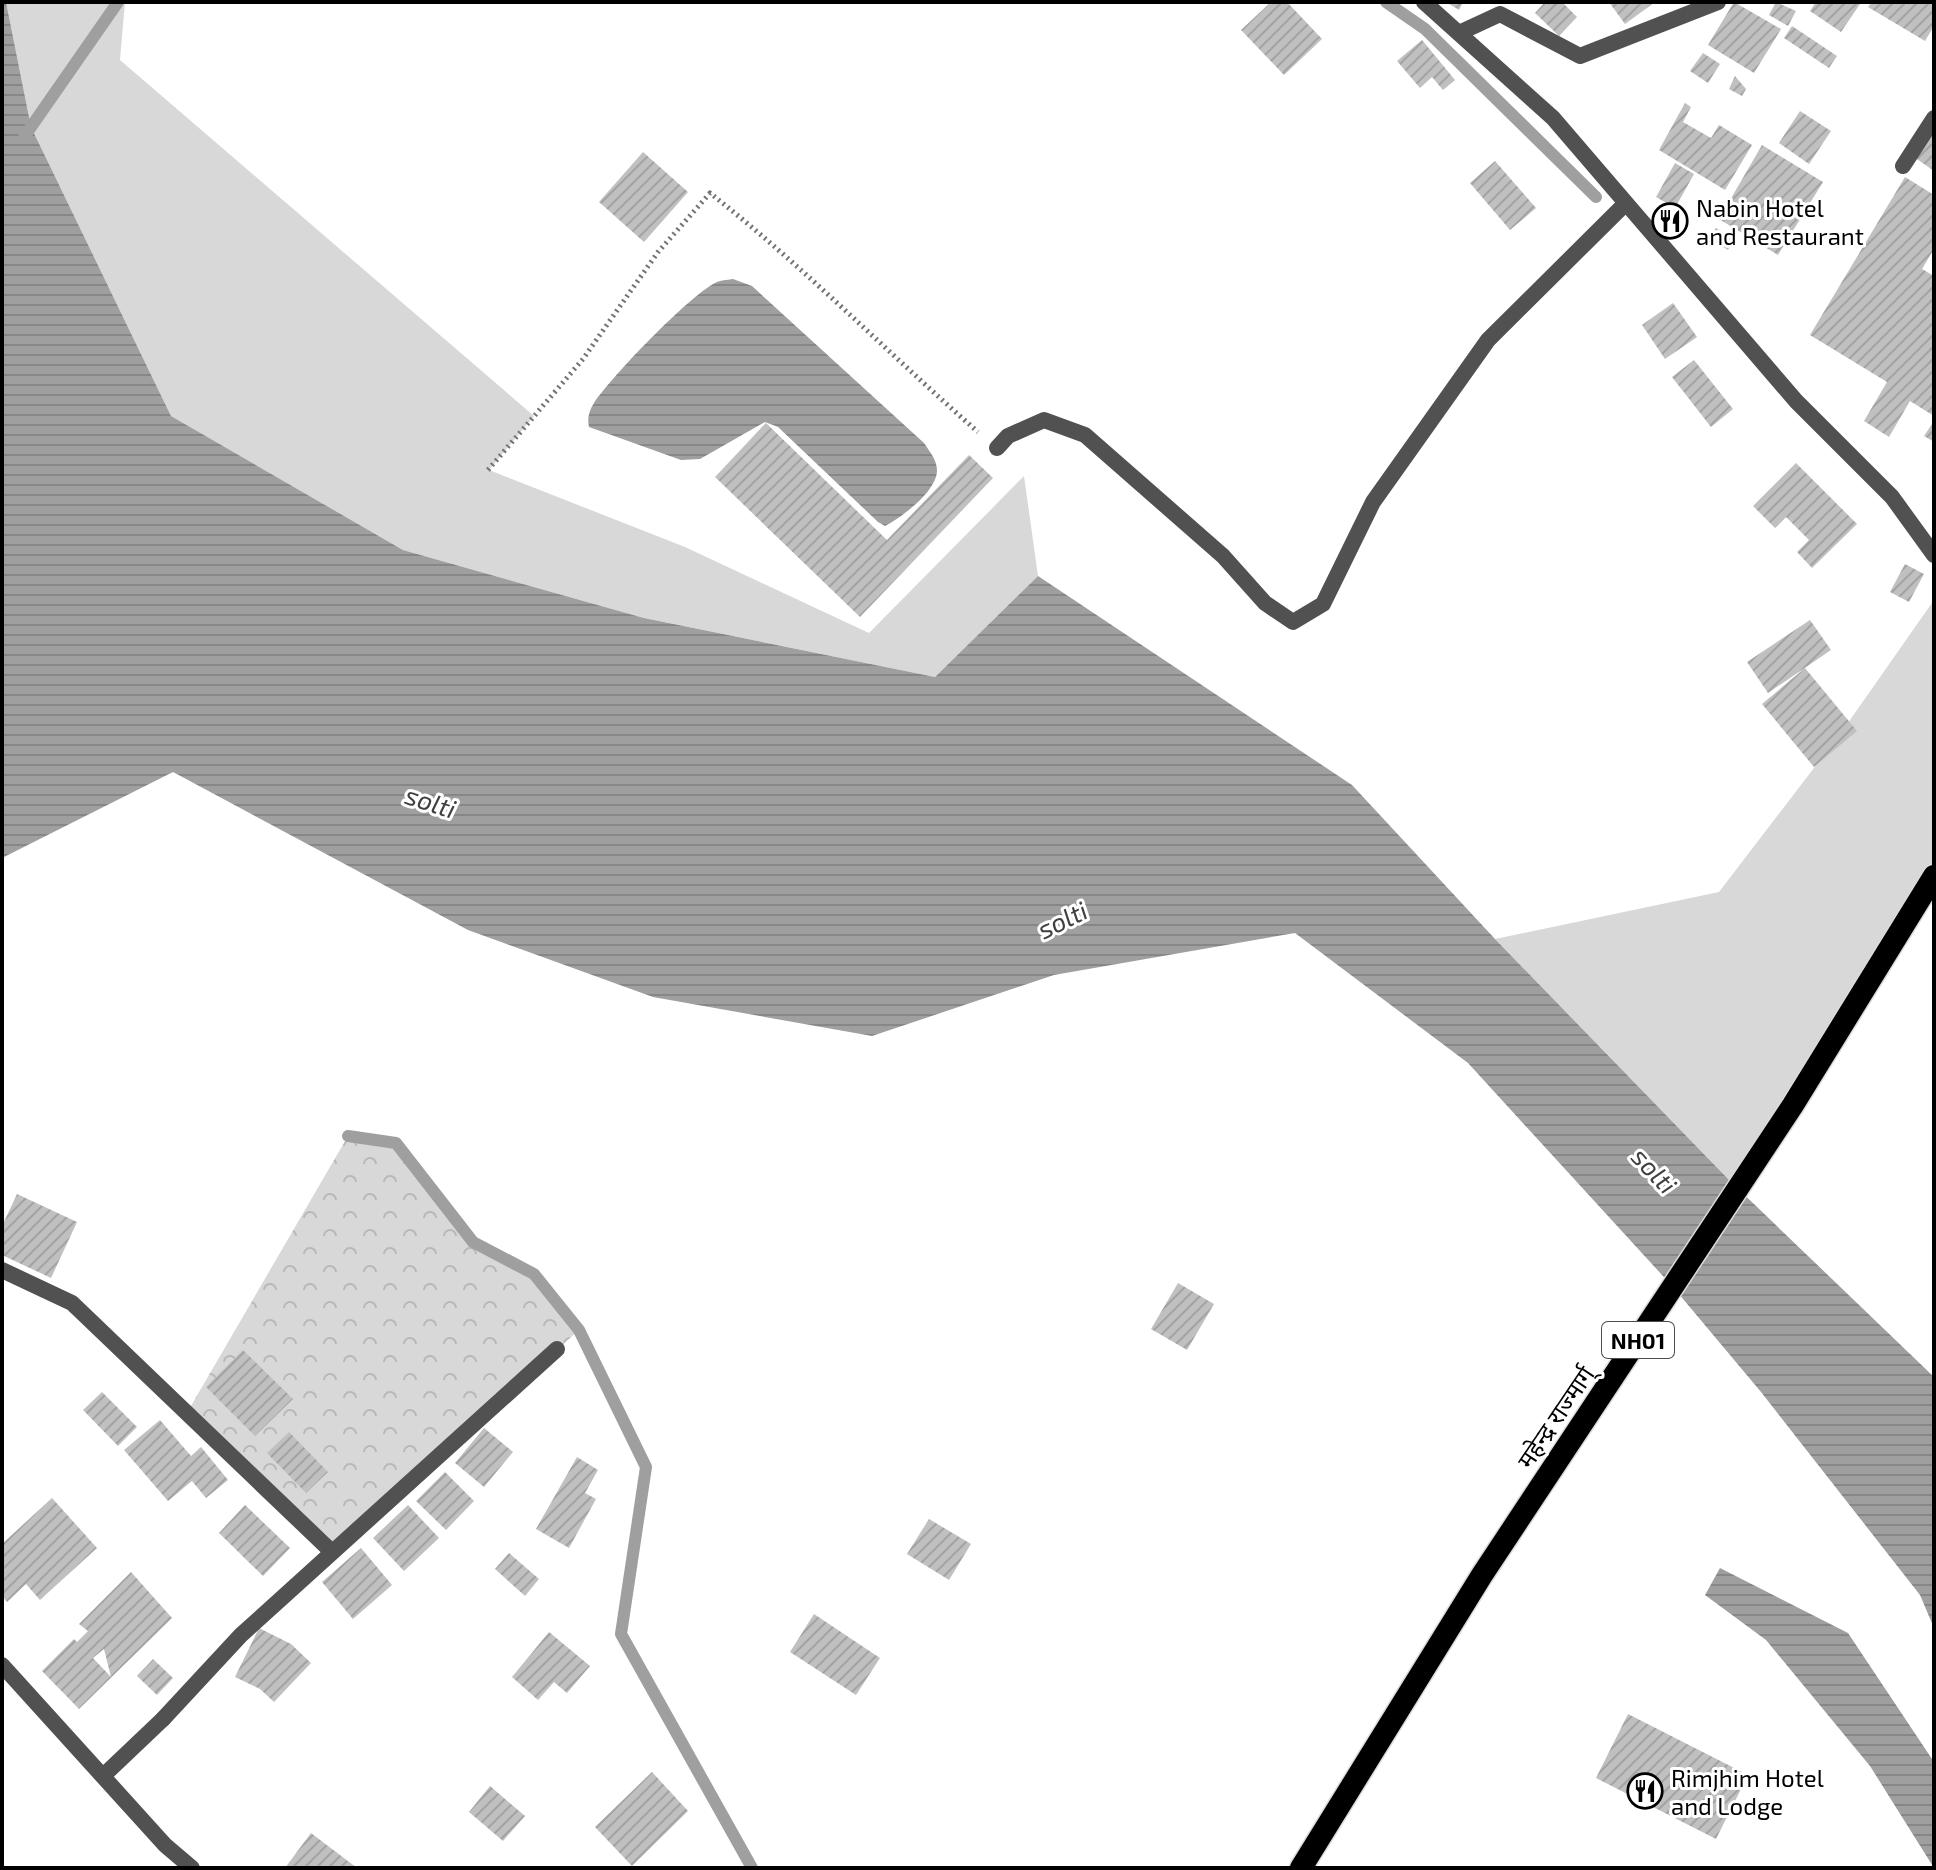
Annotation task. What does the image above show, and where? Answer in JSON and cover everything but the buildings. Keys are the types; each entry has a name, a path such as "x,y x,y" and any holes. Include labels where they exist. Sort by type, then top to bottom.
{"highway":[{"name":"महेन्द्र राज्मार्ग्","path":"1301,1868 1482,1575 1793,1105 1934,876"}],"street":[{"path":"1424,2 1553,118 1796,401 1892,497 1934,555"},
{"path":"1459,33 1500,14 1580,56 1718,2"},
{"path":"1903,166 1934,118"},
{"path":"997,448 1008,436 1044,420 1085,435 1223,556 1265,603 1293,622 1323,604 1373,502 1488,340 1625,204"},
{"path":"2,1270 72,1303 332,1552"},
{"path":"103,1776 163,1719 241,1635 557,1349"},
{"path":"2,1665 165,1845 192,1868"}],"path":[{"path":"488,470 583,359 658,252 710,193 779,247 878,345 997,448"}],"green space":[{"path":"6,2 125,2 120,60 534,416 489,470 685,547 869,633 1024,476 1038,576 935,677 644,618 403,550 171,416 31,127"},
{"path":"1934,600 1934,868 1731,1182 1495,939 1719,892 1843,730"},
{"path":"348,1136 396,1143 473,1242 534,1274 579,1330 332,1552 188,1411"}],"water":[{"name":"solti","path":"2,2 6,2 31,127 171,416 403,550 644,618 935,677 1038,576 1352,785 1495,939 1731,1182 1934,1377 1934,1628 1920,1595 1761,1392 1673,1287 1468,1063 1295,933 1054,975 872,1036 653,997 468,930 173,772 2,858"},
{"path":"733,279 752,286 924,443 936,463 935,479 925,495 900,517 885,526 878,522 778,427 765,422 700,459 681,460 589,427 589,415 594,403 651,338 702,291 717,282"},
{"path":"1720,1568 1848,1633 1934,1762 1934,1868 1870,1766 1766,1640 1705,1595"}],"waterway":[{"path":"24,137 118,2"},
{"path":"1386,2 1425,29 1596,197"},
{"path":"348,1136 396,1143 473,1242 534,1274 579,1330 646,1467 621,1634 752,1868"}],"place":[{"name":"Nabin Hotel and Restaurant","path":"1670,221"},
{"name":"Rimjhim Hotel and Lodge","path":"1645,1791"}]}
